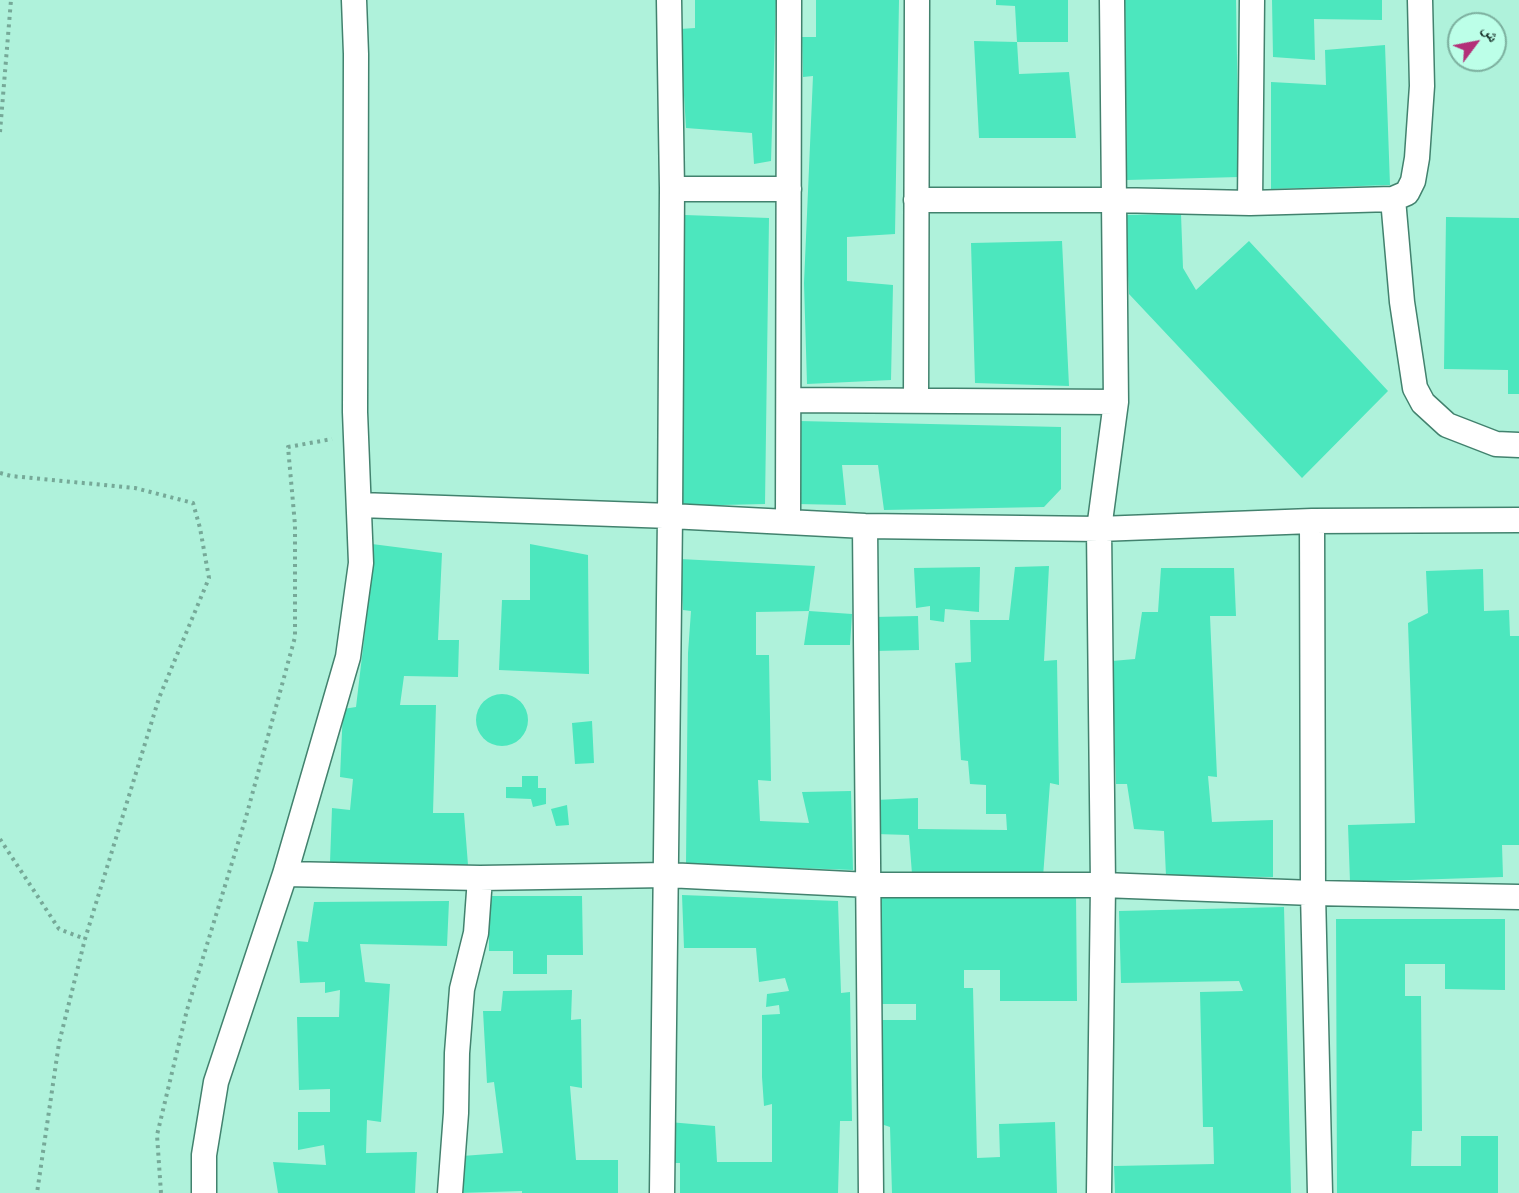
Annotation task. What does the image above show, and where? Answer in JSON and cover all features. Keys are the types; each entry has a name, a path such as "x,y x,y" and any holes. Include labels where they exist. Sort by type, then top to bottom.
{"street":[{"path":"204,1193 204,1155 216,1082 285,874 348,657 362,563 356,435 354,0"},
{"path":"662,1193 667,874 672,189 669,0"},
{"path":"788,521 789,0"},
{"path":"916,0 916,401"},
{"path":"1099,1193 1103,885 1099,530 1116,402 1112,0"},
{"path":"1250,203 1252,0"},
{"path":"916,201 1114,200 1250,203 1393,200 1407,193 1413,181 1417,158 1422,86 1420,0"},
{"path":"672,189 789,189"},
{"path":"1393,200 1402,302 1415,388 1423,403 1447,425 1496,444 1519,445"},
{"path":"789,400 1116,402"},
{"path":"360,505 670,516 865,526 1099,530 1312,521 1519,520"},
{"path":"1312,521 1313,893 1320,1193"},
{"path":"865,526 871,1193"},
{"path":"285,874 480,878 667,874 869,885 1103,885 1313,893 1519,897"},
{"path":"450,1193 456,1113 456,1053 462,989 476,933 480,878"}],"path":[{"path":"0,132 10,0"},
{"path":"161,1193 157,1135 187,1010 246,817 295,637 295,525 288,447 356,435"},
{"path":"0,473 135,488 193,503 209,578 159,698 85,939 59,1043 38,1193"},
{"path":"0,839 59,929 85,939"}],"building":[{"path":"695,0 776,0 771,161 754,164 752,133 686,128 680,29 695,28"},
{"path":"816,0 899,0 895,234 847,237 847,281 893,285 891,380 807,384 804,283 813,76 803,77 802,37 816,37"},
{"path":"996,0 1068,0 1068,42 1017,42 1015,6 996,5"},
{"path":"1125,0 1236,0 1239,177 1127,180"},
{"path":"1272,0 1382,0 1382,20 1314,19 1315,60 1273,57"},
{"path":"974,41 1017,42 1019,74 1069,72 1076,138 979,138"},
{"path":"1385,45 1390,185 1271,189 1271,82 1326,85 1325,50"},
{"path":"1181,214 1183,268 1196,290 1249,241 1388,391 1302,478 1129,294 1125,215"},
{"path":"685,215 769,218 765,504 679,506"},
{"path":"1446,217 1519,218 1519,394 1508,394 1508,370 1444,369"},
{"path":"1062,241 1069,386 975,383 971,243"},
{"path":"799,421 1061,427 1061,489 1044,507 884,510 878,465 842,465 846,505 797,504"},
{"path":"372,544 442,553 438,640 459,640 458,677 404,676 400,705 436,705 433,813 464,813 468,865 330,862 332,808 350,810 353,779 340,777 343,709 356,707 368,606"},
{"path":"530,544 588,555 589,674 499,670 502,600 530,600"},
{"path":"680,559 815,566 809,611 756,612 756,655 769,655 771,781 758,780 760,821 809,823 802,792 851,791 853,870 686,864 688,653 691,611 683,610"},
{"path":"1049,566 1044,661 1057,660 1059,785 1050,783 1043,877 912,874 909,835 876,834 876,800 918,798 918,829 1007,830 1006,814 986,814 986,785 970,784 968,761 961,760 955,663 971,662 970,620 1009,620 1015,567"},
{"path":"980,567 979,612 945,609 944,622 930,620 930,606 916,608 914,568"},
{"path":"1161,568 1234,568 1236,616 1210,616 1217,777 1208,776 1212,822 1273,820 1273,877 1166,876 1164,831 1134,829 1127,784 1116,784 1112,661 1135,659 1142,612 1158,612"},
{"path":"1483,569 1484,611 1509,610 1510,636 1519,636 1519,845 1502,845 1503,877 1350,882 1348,825 1415,823 1408,623 1428,613 1426,571"},
{"path":"809,611 852,614 850,645 804,645"},
{"path":"918,616 919,650 875,651 874,617"},
{"path":"502,694 516,698 524,706 528,720 524,734 516,742 502,746 488,742 480,734 476,720 480,706 488,698"},
{"path":"592,721 594,763 575,764 572,723"},
{"path":"522,776 538,776 538,788 546,788 546,804 533,807 531,799 506,798 506,787 522,787"},
{"path":"567,805 569,825 556,826 551,809"},
{"path":"876,893 1076,893 1077,1001 1000,1001 1000,970 964,970 964,988 973,988 977,1158 1000,1157 999,1124 1055,1122 1057,1193 892,1193 890,1127 881,1124 881,1020 916,1020 916,1004 876,1004"},
{"path":"682,895 838,901 841,993 850,992 852,1121 840,1121 838,1193 680,1193 680,1163 671,1163 669,1122 715,1126 717,1162 772,1162 772,1104 764,1106 762,1077 762,1015 780,1014 779,1005 766,1007 767,994 789,991 785,978 759,982 756,948 684,948"},
{"path":"489,896 582,896 583,955 547,955 547,974 513,974 513,951 489,951"},
{"path":"449,901 447,946 360,944 365,982 390,984 381,1122 367,1120 366,1153 417,1152 415,1193 278,1193 273,1162 326,1165 324,1145 298,1150 298,1112 330,1112 330,1089 299,1090 297,1017 339,1017 340,990 325,993 325,982 300,983 297,941 308,942 314,902"},
{"path":"1284,907 1291,1193 1115,1193 1114,1166 1214,1164 1213,1127 1203,1127 1200,992 1243,991 1239,981 1121,983 1119,911"},
{"path":"1336,919 1505,919 1505,990 1445,989 1445,964 1405,964 1405,996 1421,996 1422,1131 1412,1131 1411,1166 1461,1166 1461,1136 1498,1136 1498,1193 1337,1193"},
{"path":"572,990 571,1020 581,1019 582,1088 570,1086 576,1160 618,1160 618,1193 522,1193 522,1191 459,1193 462,1156 503,1153 494,1082 487,1083 483,1011 501,1011 503,991"}]}
